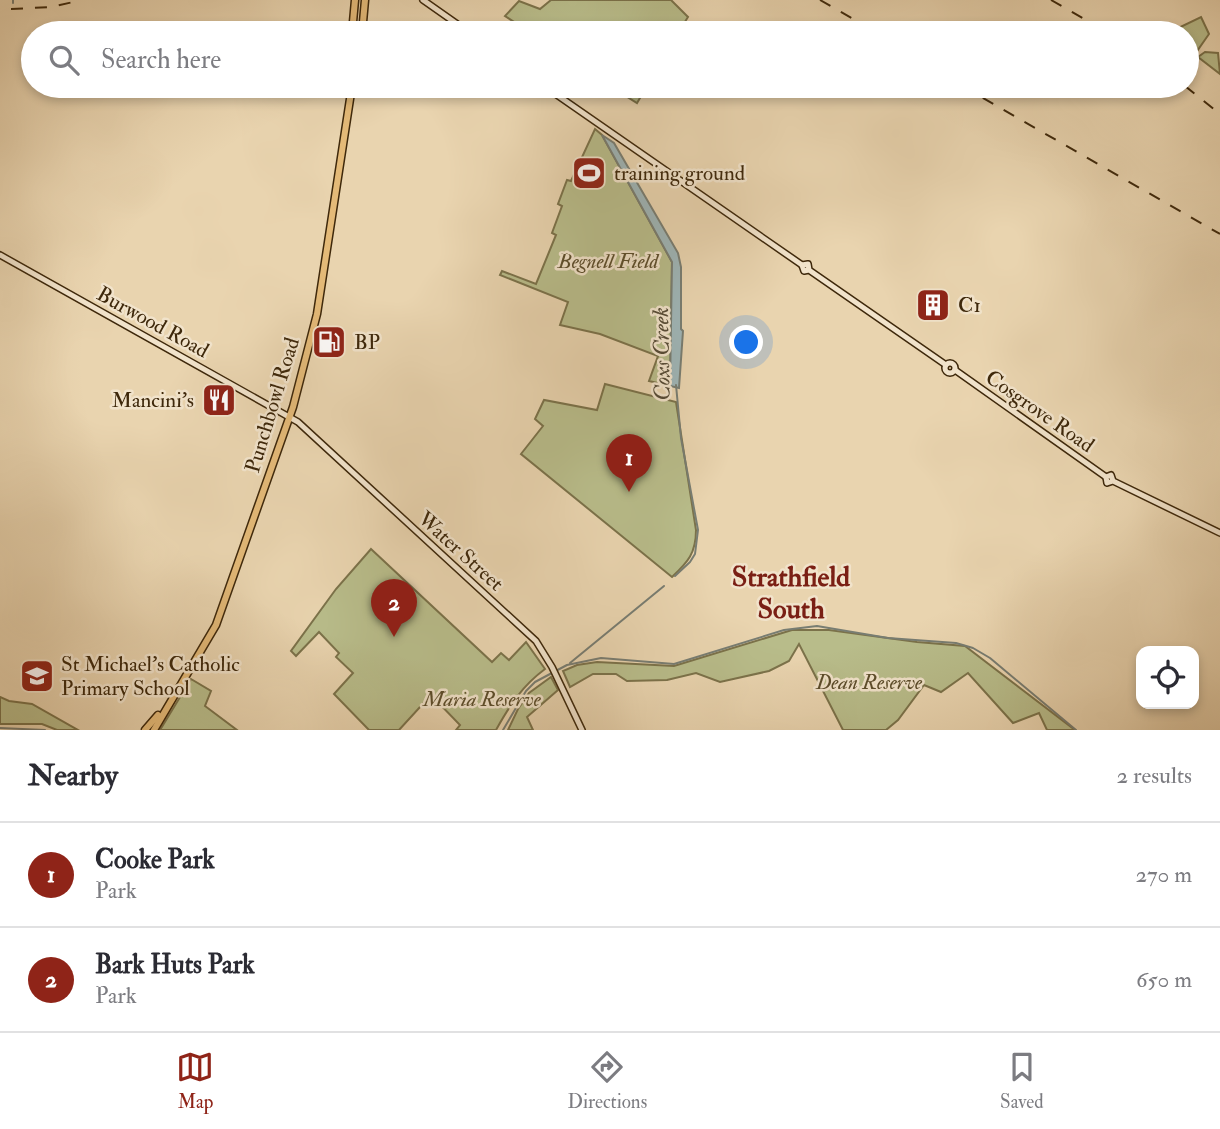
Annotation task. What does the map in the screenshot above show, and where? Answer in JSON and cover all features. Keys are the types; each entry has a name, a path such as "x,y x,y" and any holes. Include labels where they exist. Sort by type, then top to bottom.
{"main road":[{"path":"353,21 355,0"},
{"path":"363,21 365,0"},
{"path":"423,0 453,21"},
{"name":"Punchbowl Road","path":"154,730 218,620 290,416 317,314 349,98"},
{"name":"Cosgrove Road","path":"561,98 802,265 803,270 809,270 946,365 948,373 955,370 1106,477 1107,483 1113,481 1220,533"},
{"name":"Burwood Road","path":"0,256 290,416"},
{"name":"Water Street","path":"290,416 541,647 582,730"},
{"name":"Punchbowl Road","path":"145,730 164,709"}],"green space":[{"path":"551,0 671,0 688,17 686,21 513,21 505,16 519,1 540,9"},
{"path":"1201,17 1209,34 1199,48 1199,21 1193,21"},
{"path":"1205,52 1218,53 1220,74 1199,58"},
{"name":"Begnell Field","path":"595,129 602,135 672,262 670,386 649,381 658,356 600,334 560,325 568,302 500,275 502,271 536,284 556,235 552,233 562,206 558,204 567,180 571,181"},
{"path":"605,384 676,402 696,530 690,557 672,577 521,454 543,426 535,419 544,400 597,410"},
{"name":"Maria Reserve","path":"371,549 492,662 501,653 509,660 526,642 545,669 517,696 496,730 456,730 460,725 431,695 399,730 369,730 334,694 353,673 336,657 339,653 319,632 296,656 291,651 336,589"},
{"name":"Dean Reserve","path":"792,630 829,630 965,646 1075,730 1047,730 1039,713 1013,723 968,673 941,692 924,685 898,720 886,730 843,730 799,644 789,661 769,671 720,682 696,673 667,680 627,681 616,674 593,674 570,687 563,671 577,665 597,662 674,666"},
{"path":"551,677 558,690 527,717 533,730 508,730 529,693"},
{"path":"191,679 211,691 205,706 237,730 160,730"},
{"path":"0,697 32,704 78,730 57,730 42,724 0,724"}],"water":[{"path":"602,135 614,143 678,253 683,331 679,388 670,386 672,262"}],"waterway":[{"name":"Coxs Creek","path":"675,576 695,554 698,530 681,438 676,385"},
{"name":"Coxs Creek","path":"570,663 664,586"},
{"path":"503,730 526,691 535,682 567,665 601,658 674,664 784,630 817,626 888,638 956,643 973,648 990,658 1076,730"},
{"path":"0,728 45,730"}],"railway":[{"path":"11,9 51,7 82,0"},
{"path":"820,0 857,21"},
{"path":"1051,0 1088,21"},
{"path":"1199,97 1220,114"},
{"path":"983,98 1220,234"}],"place":[{"name":"training ground","path":"589,173"},
{"name":"C1","path":"933,305"},
{"name":"BP","path":"329,342"},
{"name":"Mancini's","path":"219,400"},
{"name":"Cooke Park","path":"629,492"},
{"name":"Bark Huts Park","path":"394,637"},
{"name":"St Michael's Catholic Primary School","path":"37,676"}],"district":[{"name":"Strathfield South","path":"791,592"}]}
